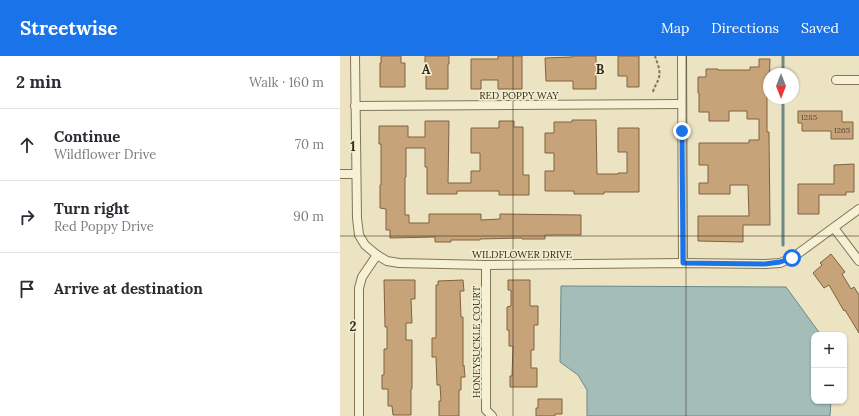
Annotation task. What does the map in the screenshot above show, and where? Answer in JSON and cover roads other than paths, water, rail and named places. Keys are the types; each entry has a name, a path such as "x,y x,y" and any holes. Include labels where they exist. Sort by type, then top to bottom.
{"street":[{"name":"WILDFLOWER DRIVE","path":"355,56 356,174 359,235 365,245 386,261 399,263 486,265 683,263 765,264 780,262 792,258 859,209"},
{"path":"682,56 683,263"},
{"path":"836,80 859,80"},
{"name":"RED POPPY WAY","path":"355,106 682,104"},
{"path":"340,174 356,174"},
{"path":"834,228 859,261"},
{"path":"359,416 359,288 362,276 377,255"},
{"name":"HONEYSUCKLE COURT","path":"486,265 486,410 492,416"}],"water":[{"path":"561,286 786,287 819,332 811,332 811,404 831,404 830,416 587,416 587,390 578,375 560,362"}],"waterway":[{"path":"783,56 783,68"},
{"path":"783,104 783,245"}]}
